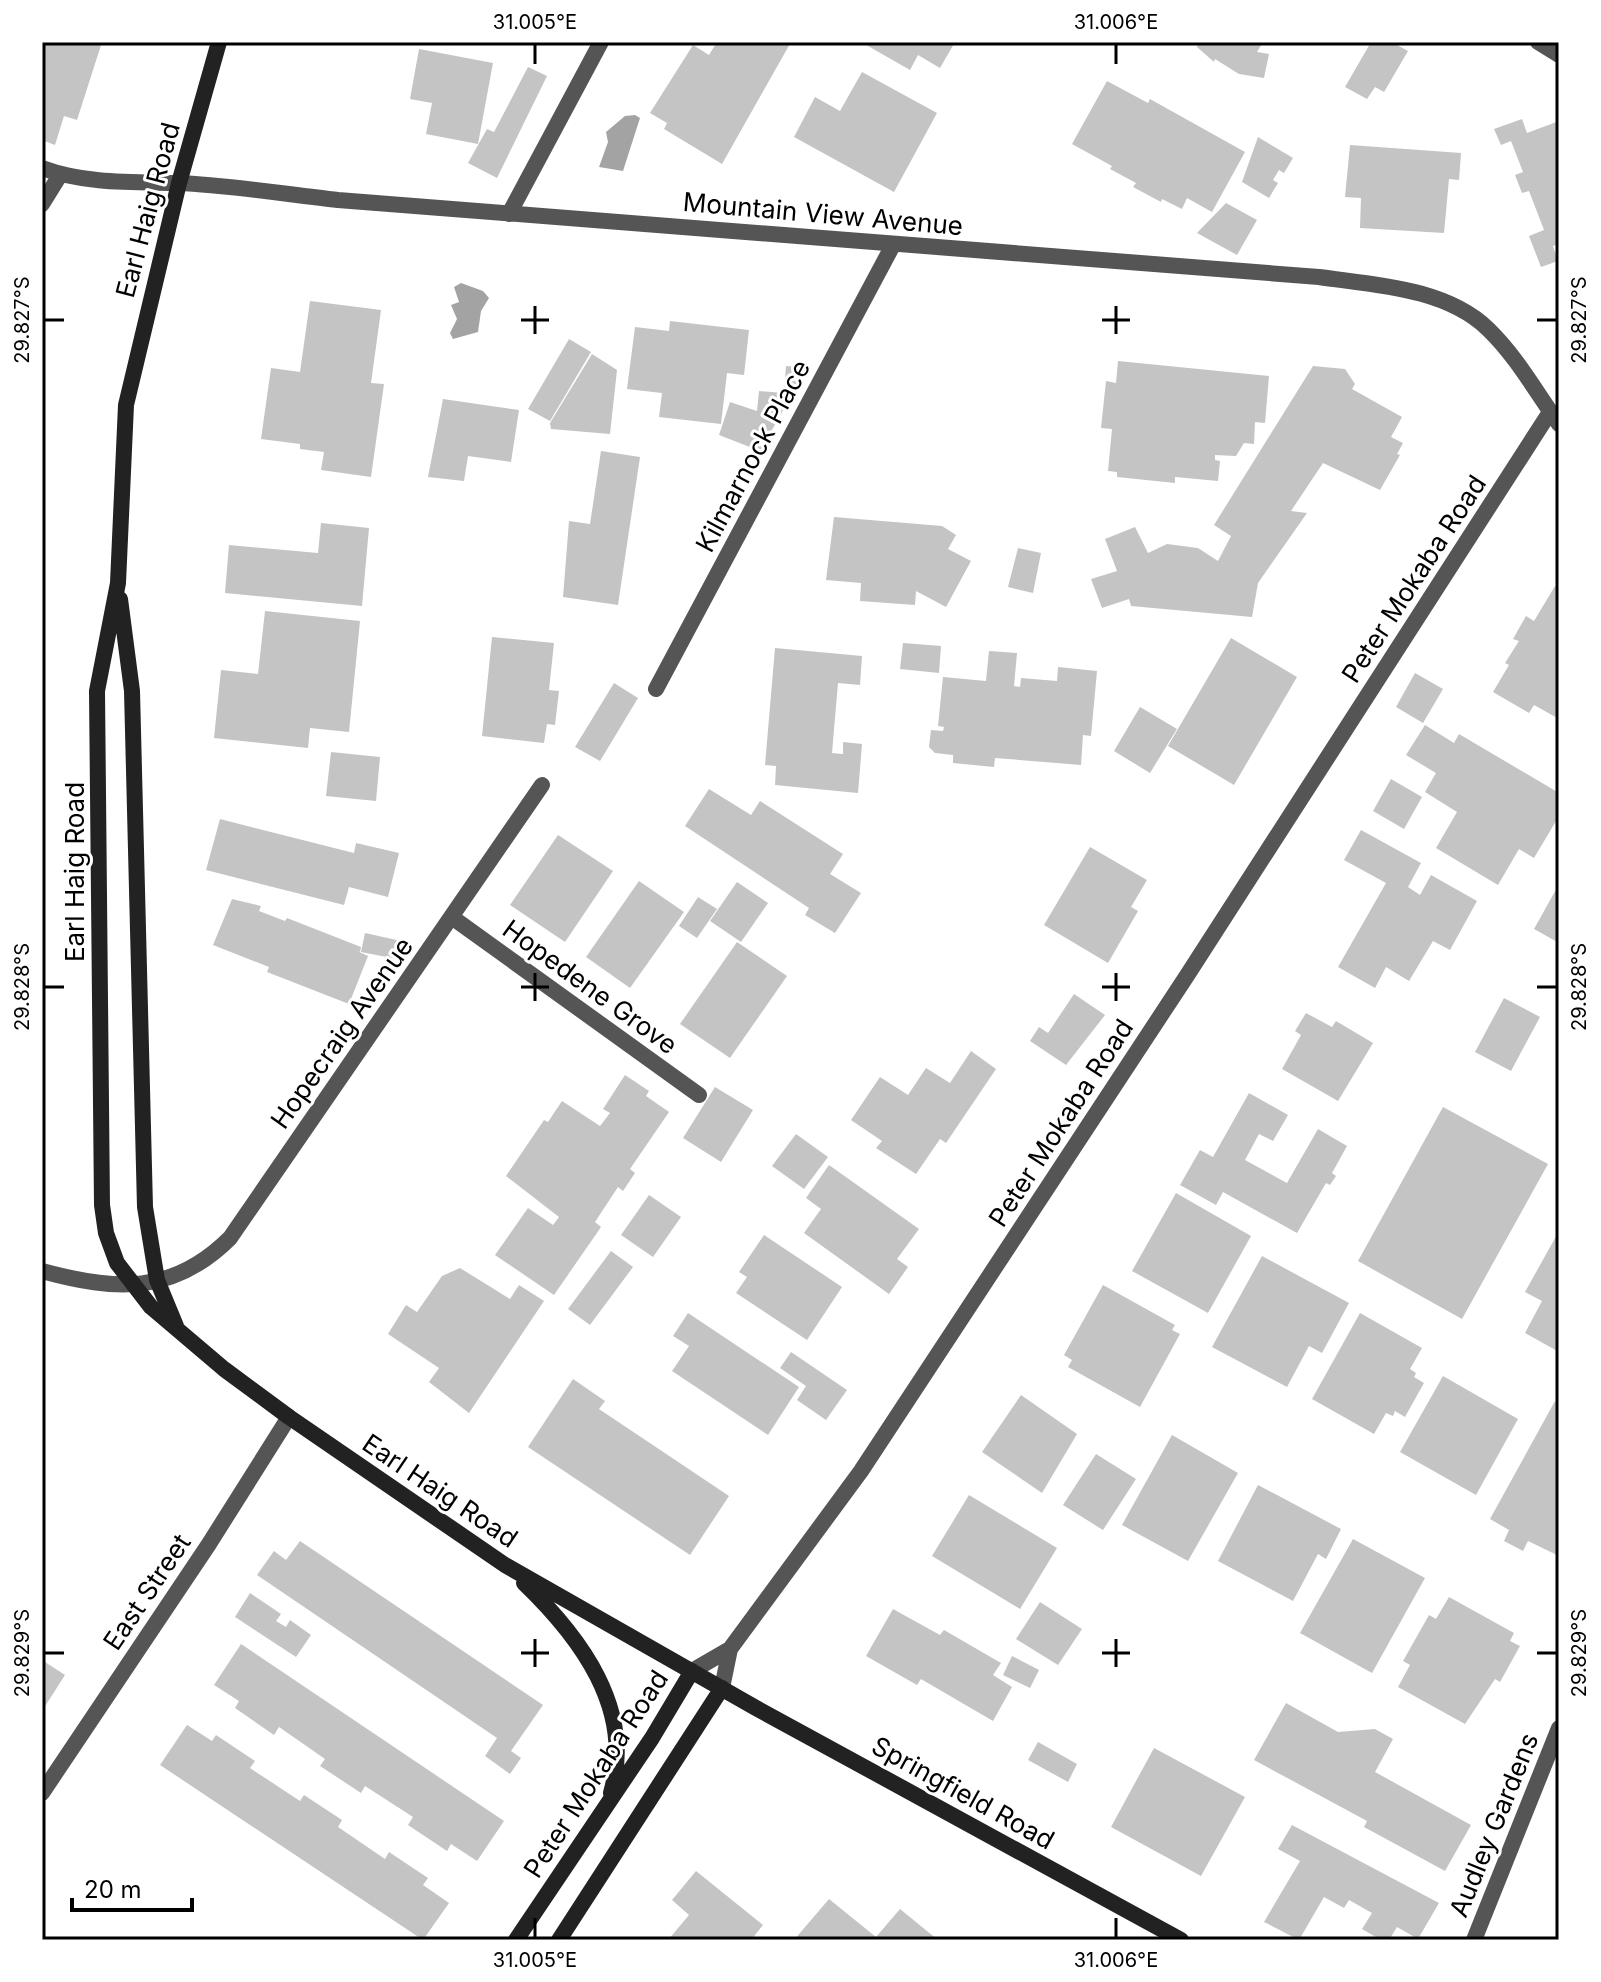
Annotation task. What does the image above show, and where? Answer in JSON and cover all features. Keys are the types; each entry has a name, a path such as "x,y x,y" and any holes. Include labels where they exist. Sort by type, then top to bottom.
{"street":[{"name":"Earl Haig Road","path":"219,42 179,183 126,405 118,583 97,691 101,1192 106,1233 117,1263 133,1287 224,1369 505,1565 722,1688"},
{"path":"509,214 601,42"},
{"path":"1538,42 1559,55"},
{"name":"Mountain View Avenue","path":"42,168 60,175 128,183 179,183 509,214 1319,277 1430,297 1461,308 1487,328 1510,353 1554,418"},
{"path":"42,204 60,175"},
{"name":"Kilmarnock Place","path":"656,689 893,245"},
{"name":"Peter Mokaba Road","path":"516,1940 607,1806 692,1671 730,1649 861,1471 1554,418"},
{"name":"Earl Haig Road","path":"118,583 132,691 145,1207 157,1280 177,1327"},
{"name":"Hopecraig Avenue","path":"133,1287 192,1269 230,1238 542,785"},
{"name":"Hopedene Grove","path":"453,918 699,1095"},
{"path":"42,1271 133,1287"},
{"name":"East Street","path":"42,1793 209,1544 289,1417"},
{"path":"505,1565 560,1617 606,1689 617,1750 607,1806"},
{"name":"Peter Mokaba Road","path":"559,1940 722,1688 730,1649"},
{"name":"Springfield Road","path":"722,1688 1181,1940"},
{"name":"Audley Gardens","path":"1474,1940 1559,1728"}],"shaded area":[{"path":"625,116 640,118 623,171 599,167 608,142 606,132"},
{"path":"461,283 483,291 489,298 481,311 478,332 453,339 450,333 457,319 451,305 459,302 454,287"}],"building":[{"path":"42,42 102,42 77,120 64,116 55,145 42,140"},
{"path":"717,42 791,42 722,164 664,129 667,123 650,113 693,45 709,55"},
{"path":"861,42 955,42 940,68 918,55 910,70"},
{"path":"1198,42 1263,42 1257,52 1269,54 1264,78 1239,74 1215,59 1214,62 1197,47"},
{"path":"1371,42 1398,42 1397,45 1408,51 1384,92 1375,87 1367,99 1345,87"},
{"path":"419,49 493,63 478,144 426,134 432,103 410,99"},
{"path":"528,67 547,76 497,178 468,163 487,129 494,132"},
{"path":"862,72 937,113 894,192 794,137 815,97 840,111"},
{"path":"1107,81 1148,103 1150,99 1245,152 1212,212 1187,198 1182,209 1162,199 1161,202 1133,187 1136,183 1110,169 1112,166 1072,144"},
{"path":"1522,119 1527,133 1559,121 1559,244 1553,246 1558,261 1541,267 1529,236 1544,230 1529,191 1522,193 1515,175 1523,172 1511,141 1501,145 1494,129"},
{"path":"1258,137 1293,158 1284,173 1279,170 1273,180 1278,183 1269,198 1242,182"},
{"path":"1350,145 1461,153 1459,180 1449,179 1444,233 1360,228 1361,198 1345,197"},
{"path":"1226,203 1257,220 1237,255 1197,233"},
{"path":"310,301 381,310 371,383 384,384 371,477 321,470 324,452 300,449 300,444 261,439 271,368 300,372"},
{"path":"670,321 749,330 744,375 727,373 721,424 659,417 662,393 627,389 635,327 669,331"},
{"path":"569,339 591,352 550,421 528,409"},
{"path":"592,354 617,370 610,434 551,429 550,423"},
{"path":"1118,361 1269,376 1265,423 1255,422 1254,444 1244,443 1236,456 1215,455 1215,460 1220,461 1218,481 1175,477 1175,483 1117,477 1117,472 1108,471 1112,429 1101,428 1106,381 1116,383"},
{"path":"786,366 807,368 760,451 719,435 730,402 757,411 759,391 784,393"},
{"path":"1313,366 1345,369 1355,384 1352,389 1402,417 1391,437 1403,443 1397,454 1400,455 1380,490 1323,463 1291,511 1307,513 1258,583 1252,617 1131,606 1129,599 1102,608 1091,579 1117,571 1105,539 1135,527 1148,553 1167,544 1198,548 1218,561 1231,536 1214,525"},
{"path":"443,399 519,410 511,462 468,456 464,481 428,477"},
{"path":"601,451 640,457 618,605 563,597 569,521 590,524"},
{"path":"834,517 942,526 956,535 948,549 971,561 946,607 916,591 915,605 860,601 861,583 826,580"},
{"path":"321,523 369,528 362,606 225,593 229,545 318,553"},
{"path":"1018,548 1041,553 1033,593 1008,587"},
{"path":"1555,586 1559,588 1559,719 1534,705 1529,713 1493,692 1509,665 1505,663 1519,641 1513,639 1526,616 1534,621"},
{"path":"265,611 360,621 349,732 310,728 308,748 214,738 221,670 258,674"},
{"path":"492,637 554,643 549,690 559,691 555,725 547,724 544,743 482,736"},
{"path":"1231,638 1297,677 1234,785 1168,746"},
{"path":"903,643 941,646 939,673 900,669"},
{"path":"775,648 862,656 860,685 838,683 832,753 843,754 843,742 862,744 858,793 775,785 776,766 765,765"},
{"path":"989,651 1017,653 1014,686 1020,687 1021,678 1057,681 1058,667 1097,671 1091,736 1083,735 1081,765 995,758 994,767 953,763 953,755 935,753 929,747 931,730 943,731 944,727 938,726 943,677 986,681"},
{"path":"1415,673 1443,689 1423,723 1396,707"},
{"path":"614,683 638,698 600,761 575,747"},
{"path":"1140,707 1177,729 1150,773 1114,751"},
{"path":"1425,725 1454,743 1459,734 1559,793 1559,816 1534,858 1519,849 1498,885 1436,848 1457,812 1425,792 1436,773 1406,755"},
{"path":"331,752 380,757 376,801 326,796"},
{"path":"1391,779 1422,797 1404,829 1373,811"},
{"path":"709,789 751,815 760,801 843,854 830,874 861,893 835,933 805,915 809,908 685,826"},
{"path":"220,819 354,853 356,843 399,853 388,897 349,887 344,905 206,870"},
{"path":"1361,830 1421,863 1408,887 1420,895 1431,875 1477,901 1450,950 1433,941 1409,981 1386,967 1375,988 1338,967 1386,883 1344,860"},
{"path":"558,835 613,871 565,942 510,905"},
{"path":"1090,847 1147,880 1131,907 1138,911 1108,963 1044,925"},
{"path":"639,881 684,912 630,988 586,957"},
{"path":"737,882 768,903 741,942 710,921"},
{"path":"1559,884 1559,943 1534,929"},
{"path":"698,897 717,909 697,938 679,926"},
{"path":"232,899 261,906 259,911 285,921 287,918 361,947 360,952 355,950 368,956 349,1004 267,972 269,967 213,945"},
{"path":"365,933 401,941 397,959 361,952"},
{"path":"737,942 787,976 730,1058 680,1024"},
{"path":"1074,994 1105,1015 1066,1065 1030,1041 1039,1027 1048,1033"},
{"path":"1504,998 1540,1017 1511,1071 1475,1052"},
{"path":"1306,1013 1332,1027 1336,1021 1373,1043 1338,1101 1282,1069 1301,1035 1295,1031"},
{"path":"971,1051 996,1069 946,1143 940,1139 916,1174 876,1148 882,1141 851,1120 880,1077 908,1095 926,1068 950,1083"},
{"path":"625,1075 649,1091 646,1096 669,1112 630,1169 635,1173 623,1191 618,1187 595,1222 601,1227 554,1295 495,1255 528,1208 553,1225 559,1217 506,1176 544,1120 548,1122 562,1101 600,1126 610,1113 603,1109"},
{"path":"715,1087 753,1110 721,1162 683,1138"},
{"path":"1249,1093 1288,1115 1273,1141 1259,1134 1245,1160 1287,1183 1318,1129 1347,1146 1332,1173 1336,1176 1330,1185 1326,1183 1297,1233 1223,1192 1216,1205 1180,1185 1200,1150 1213,1157"},
{"path":"1443,1107 1548,1164 1462,1319 1358,1261"},
{"path":"796,1134 828,1157 804,1189 772,1166"},
{"path":"829,1165 919,1229 897,1259 908,1267 889,1294 804,1233 821,1209 806,1198"},
{"path":"1176,1193 1251,1236 1208,1313 1132,1271"},
{"path":"649,1195 681,1217 653,1257 621,1235"},
{"path":"1559,1231 1559,1352 1525,1333 1542,1301 1525,1292"},
{"path":"764,1235 842,1287 807,1340 736,1293 747,1277 739,1272"},
{"path":"611,1251 633,1267 590,1325 568,1309"},
{"path":"1262,1256 1349,1303 1322,1353 1309,1346 1287,1387 1212,1347"},
{"path":"460,1268 510,1299 519,1285 544,1301 469,1413 429,1382 439,1368 388,1334 406,1305 417,1312 442,1276"},
{"path":"1103,1285 1175,1325 1172,1330 1180,1334 1140,1407 1068,1367 1072,1360 1064,1355"},
{"path":"688,1313 799,1387 768,1435 672,1371 689,1346 673,1336"},
{"path":"1360,1313 1422,1348 1410,1369 1416,1373 1414,1377 1424,1383 1405,1417 1395,1411 1393,1416 1386,1413 1374,1434 1312,1399"},
{"path":"791,1352 847,1390 826,1420 797,1400 806,1386 780,1368"},
{"path":"1443,1376 1518,1419 1476,1495 1400,1452"},
{"path":"573,1379 605,1401 599,1409 729,1496 690,1555 528,1447"},
{"path":"1021,1395 1077,1434 1042,1493 982,1452"},
{"path":"1555,1401 1559,1412 1559,1556 1528,1541 1523,1551 1504,1541 1509,1530 1490,1519"},
{"path":"1172,1435 1238,1473 1188,1561 1122,1525"},
{"path":"1096,1454 1136,1479 1103,1530 1063,1505"},
{"path":"1258,1485 1341,1529 1326,1559 1318,1554 1293,1601 1218,1561"},
{"path":"969,1495 1057,1548 1020,1609 932,1556"},
{"path":"1353,1539 1425,1578 1372,1673 1300,1633"},
{"path":"300,1541 543,1705 511,1751 521,1758 510,1774 485,1756 497,1738 257,1575 274,1551 286,1560"},
{"path":"250,1593 281,1614 276,1621 286,1627 290,1620 311,1635 296,1657 235,1617"},
{"path":"1449,1597 1514,1633 1510,1641 1520,1646 1500,1682 1495,1679 1465,1724 1398,1687 1410,1665 1403,1661 1429,1615 1436,1619"},
{"path":"1040,1602 1082,1629 1058,1665 1016,1639"},
{"path":"893,1609 940,1635 944,1630 1001,1663 993,1675 1012,1687 993,1721 921,1679 917,1685 866,1656"},
{"path":"241,1644 504,1821 477,1861 451,1844 447,1851 408,1825 413,1817 365,1786 361,1793 320,1766 325,1759 279,1727 274,1735 235,1708 239,1701 214,1685"},
{"path":"1012,1656 1039,1670 1030,1688 1003,1675"},
{"path":"42,1660 65,1675 42,1711"},
{"path":"1286,1703 1338,1732 1375,1729 1393,1739 1375,1772 1471,1825 1445,1871 1364,1827 1367,1821 1254,1760"},
{"path":"187,1725 212,1741 216,1735 255,1761 250,1768 300,1801 304,1795 342,1820 338,1827 385,1859 389,1852 428,1878 423,1885 449,1903 423,1940 160,1765"},
{"path":"1038,1742 1077,1764 1068,1782 1028,1760"},
{"path":"1154,1748 1245,1797 1201,1876 1111,1827"},
{"path":"1292,1825 1439,1903 1418,1939 1397,1927 1389,1940 1381,1940 1362,1929 1372,1913 1349,1900 1344,1908 1324,1897 1299,1940 1264,1922 1300,1861 1278,1849"},
{"path":"696,1871 763,1925 751,1940 668,1940 689,1915 672,1900"},
{"path":"829,1899 876,1937 900,1909 938,1940 794,1940"}]}
